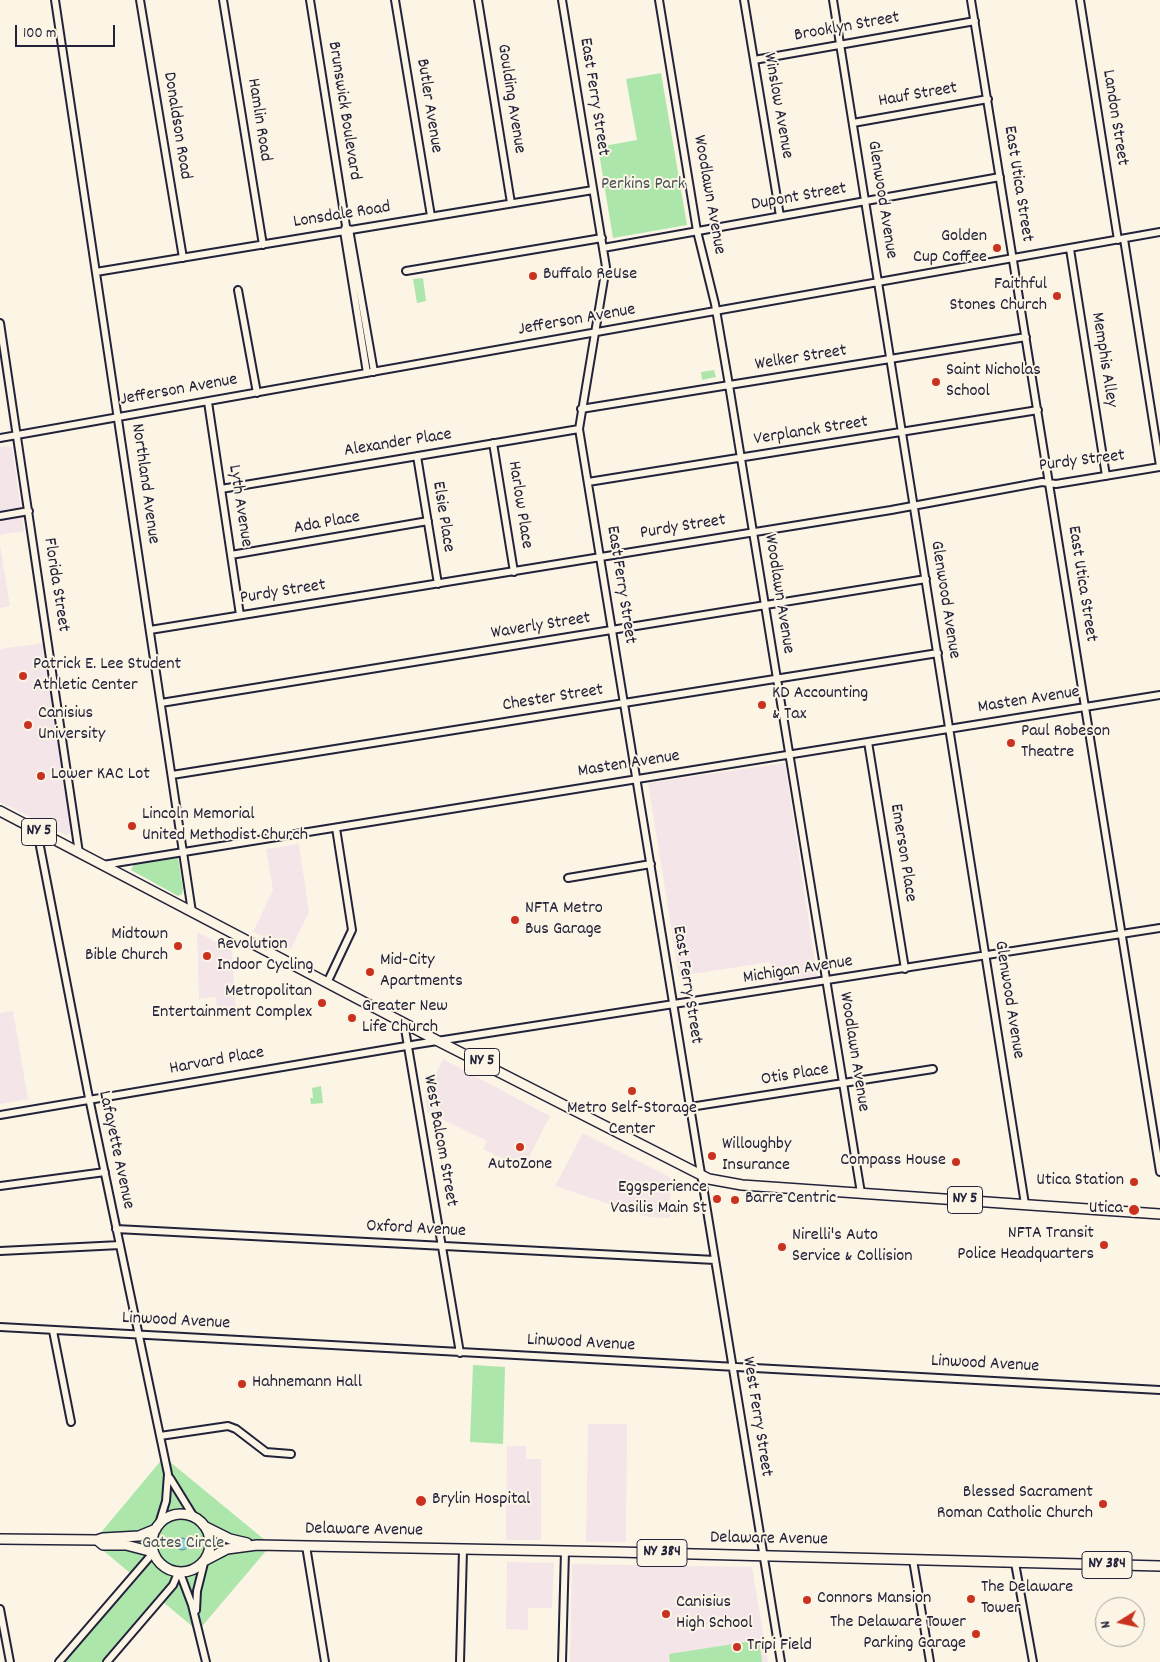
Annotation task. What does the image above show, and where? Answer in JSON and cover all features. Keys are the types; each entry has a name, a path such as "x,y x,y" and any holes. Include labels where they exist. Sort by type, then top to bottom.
{"main road":[{"name":"NY 5","path":"0,812 440,1042 701,1176 718,1182 1160,1214"},
{"path":"0,1539 97,1540 132,1537 157,1526 167,1518 177,1514 194,1517"},
{"name":"NY 384","path":"194,1517 206,1527"},
{"path":"157,1526 152,1540 153,1552 166,1569 179,1573"},
{"name":"Delaware Avenue","path":"206,1527 230,1539 257,1545"},
{"path":"205,1561 211,1542 206,1527"},
{"path":"97,1540 103,1545 126,1545 153,1552"},
{"name":"Delaware Avenue","path":"205,1561 227,1549 257,1545 464,1550 564,1550 1160,1566"},
{"name":"NY 384","path":"179,1573 191,1572 205,1561"}],"street":[{"name":"Northland Avenue","path":"55,0 192,912"},
{"name":"Donaldson Road","path":"140,0 183,258"},
{"name":"Hamlin Road","path":"223,0 263,245"},
{"name":"Brunswick Boulevard","path":"310,0 370,372"},
{"name":"Butler Avenue","path":"395,0 431,216"},
{"name":"Goulding Avenue","path":"478,0 511,203"},
{"name":"East Ferry Street","path":"562,0 602,238 606,278 581,409 579,429 701,1176"},
{"name":"Woodlawn Avenue","path":"659,0 697,231 716,311 729,385 861,1193"},
{"name":"Winslow Avenue","path":"744,0 780,216"},
{"name":"Glenwood Avenue","path":"833,0 1025,1204"},
{"name":"East Utica Street","path":"971,0 1160,1172"},
{"name":"Landon Street","path":"1080,0 1160,467"},
{"name":"Brooklyn Street","path":"754,60 975,21"},
{"name":"Hauf Street","path":"853,123 988,98"},
{"name":"Dupont Street","path":"603,248 1000,177"},
{"name":"Lonsdale Road","path":"96,272 263,245 347,229 593,190"},
{"name":"Jefferson Avenue","path":"0,438 1160,232"},
{"path":"406,271 602,238"},
{"name":"Memphis Alley","path":"1070,249 1106,476"},
{"path":"238,290 257,393"},
{"name":"Florida Street","path":"0,322 79,853"},
{"name":"Welker Street","path":"581,409 1026,337"},
{"name":"Lyth Avenue","path":"208,402 240,615"},
{"name":"Verplanck Street","path":"588,482 1038,410"},
{"name":"Alexander Place","path":"221,489 579,429"},
{"name":"Harlow Place","path":"493,443 514,572"},
{"name":"Elsie Place","path":"417,456 438,584"},
{"name":"Purdy Street","path":"150,630 514,572 1042,482 1056,484 1160,467"},
{"path":"0,516 29,511"},
{"name":"Ada Place","path":"231,555 428,521"},
{"name":"Waverly Street","path":"161,702 926,579"},
{"name":"Chester Street","path":"172,776 938,653"},
{"name":"Masten Avenue","path":"103,865 1160,695"},
{"name":"Emerson Place","path":"868,742 905,969"},
{"path":"327,983 352,930 336,828"},
{"name":"Lafayette Avenue","path":"37,831 116,1229 168,1474 177,1493 194,1517"},
{"path":"568,878 650,864"},
{"name":"Michigan Avenue","path":"440,1042 1160,928"},
{"name":"West Balcom Street","path":"404,1023 460,1353"},
{"name":"Harvard Place","path":"0,1115 440,1042"},
{"name":"Otis Place","path":"690,1107 933,1069"},
{"path":"0,1186 105,1172"},
{"name":"West Ferry Street","path":"701,1176 781,1662"},
{"name":"Oxford Avenue","path":"116,1229 715,1260"},
{"path":"0,1251 120,1245"},
{"name":"Linwood Avenue","path":"0,1327 1160,1390"},
{"path":"53,1331 71,1422"},
{"path":"160,1436 228,1426 236,1429 266,1452 291,1454"},
{"name":"Lafayette Avenue","path":"157,1526 166,1501 168,1474"},
{"path":"306,1546 325,1662"},
{"path":"460,1662 464,1550"},
{"path":"562,1662 564,1550"},
{"path":"59,1662 153,1552"},
{"path":"914,1560 930,1662"},
{"path":"198,1624 197,1591 205,1561"},
{"path":"1015,1563 1033,1662"},
{"path":"179,1573 198,1624 206,1662"},
{"path":"107,1662 173,1585 179,1573"},
{"path":"0,1609 10,1662"}],"shaded area":[{"path":"0,447 12,447 24,531 0,535"},
{"path":"0,545 10,606 0,608"},
{"name":"Canisius University","path":"44,643 72,830 67,836 0,802 0,649"},
{"path":"785,763 817,976 773,983 770,962 679,976 648,783"},
{"path":"299,844 309,912 291,949 253,932 273,890 266,849"},
{"path":"197,932 232,950 236,1012 217,1012 216,997 199,999"},
{"path":"13,1011 28,1099 0,1104 0,1013"},
{"path":"443,1059 550,1116 523,1169 483,1149 487,1141 427,1112 425,1096"},
{"path":"583,1133 671,1178 670,1218 648,1217 555,1186"},
{"path":"588,1424 627,1424 626,1542 586,1542"},
{"path":"507,1446 526,1446 526,1459 541,1459 541,1540 506,1540"},
{"path":"507,1562 554,1563 552,1608 528,1608 528,1630 506,1629"},
{"name":"Canisius High School","path":"572,1564 752,1567 768,1662 570,1662"}],"green space":[{"name":"Perkins Park","path":"661,73 687,225 613,238 598,147 637,140 626,79"},
{"path":"423,278 426,301 417,303 413,279"},
{"path":"714,370 716,377 702,380 701,372"},
{"path":"178,858 183,889 182,894 178,896 131,870 134,864"},
{"path":"321,1086 323,1103 311,1104 310,1098 313,1098 312,1088"},
{"path":"473,1365 505,1367 503,1444 470,1442"},
{"name":"Gates Circle","path":"164,1457 271,1545 198,1631 157,1597 104,1662 65,1662 136,1578 93,1542"},
{"name":"Tripi Field","path":"759,1640 762,1662 670,1662 669,1654"}],"water":[{"path":"180,1538 184,1538 188,1544 184,1550 180,1550 176,1546 176,1542"}],"place":[{"name":"Golden Cup Coffee","path":"997,248"},
{"name":"Buffalo ReUse","path":"533,276"},
{"name":"Faithful Stones Church","path":"1057,296"},
{"name":"Saint Nicholas School","path":"936,382"},
{"name":"Patrick E. Lee Student Athletic Center","path":"23,676"},
{"name":"KD Accounting & Tax","path":"762,705"},
{"name":"Canisius University","path":"28,725"},
{"name":"Paul Robeson Theatre","path":"1011,743"},
{"name":"Lower KAC Lot","path":"41,776"},
{"name":"Lincoln Memorial United Methodist Church","path":"132,826"},
{"name":"NFTA Metro Bus Garage","path":"515,920"},
{"name":"Midtown Bible Church","path":"178,946"},
{"name":"Revolution Indoor Cycling","path":"207,956"},
{"name":"Mid-City Apartments","path":"370,972"},
{"name":"Metropolitan Entertainment Complex","path":"322,1003"},
{"name":"Greater New Life Church","path":"352,1018"},
{"name":"Metro Self-Storage Center","path":"632,1091"},
{"name":"AutoZone","path":"520,1147"},
{"name":"Willoughby Insurance","path":"712,1156"},
{"name":"Compass House","path":"956,1162"},
{"name":"Utica Station","path":"1134,1182"},
{"name":"Eggsperience Vasilis Main St","path":"717,1199"},
{"name":"Barre Centric","path":"735,1200"},
{"name":"Utica","path":"1134,1210"},
{"name":"NFTA Transit Police Headquarters","path":"1104,1245"},
{"name":"Nirelli's Auto Service & Collision","path":"782,1247"},
{"name":"Hahnemann Hall","path":"242,1384"},
{"name":"Brylin Hospital","path":"421,1501"},
{"name":"Blessed Sacrament Roman Catholic Church","path":"1103,1504"},
{"name":"The Delaware Tower","path":"971,1599"},
{"name":"Connors Mansion","path":"807,1600"},
{"name":"Canisius High School","path":"666,1614"},
{"name":"The Delaware Tower Parking Garage","path":"976,1634"},
{"name":"Tripi Field","path":"737,1647"}]}
